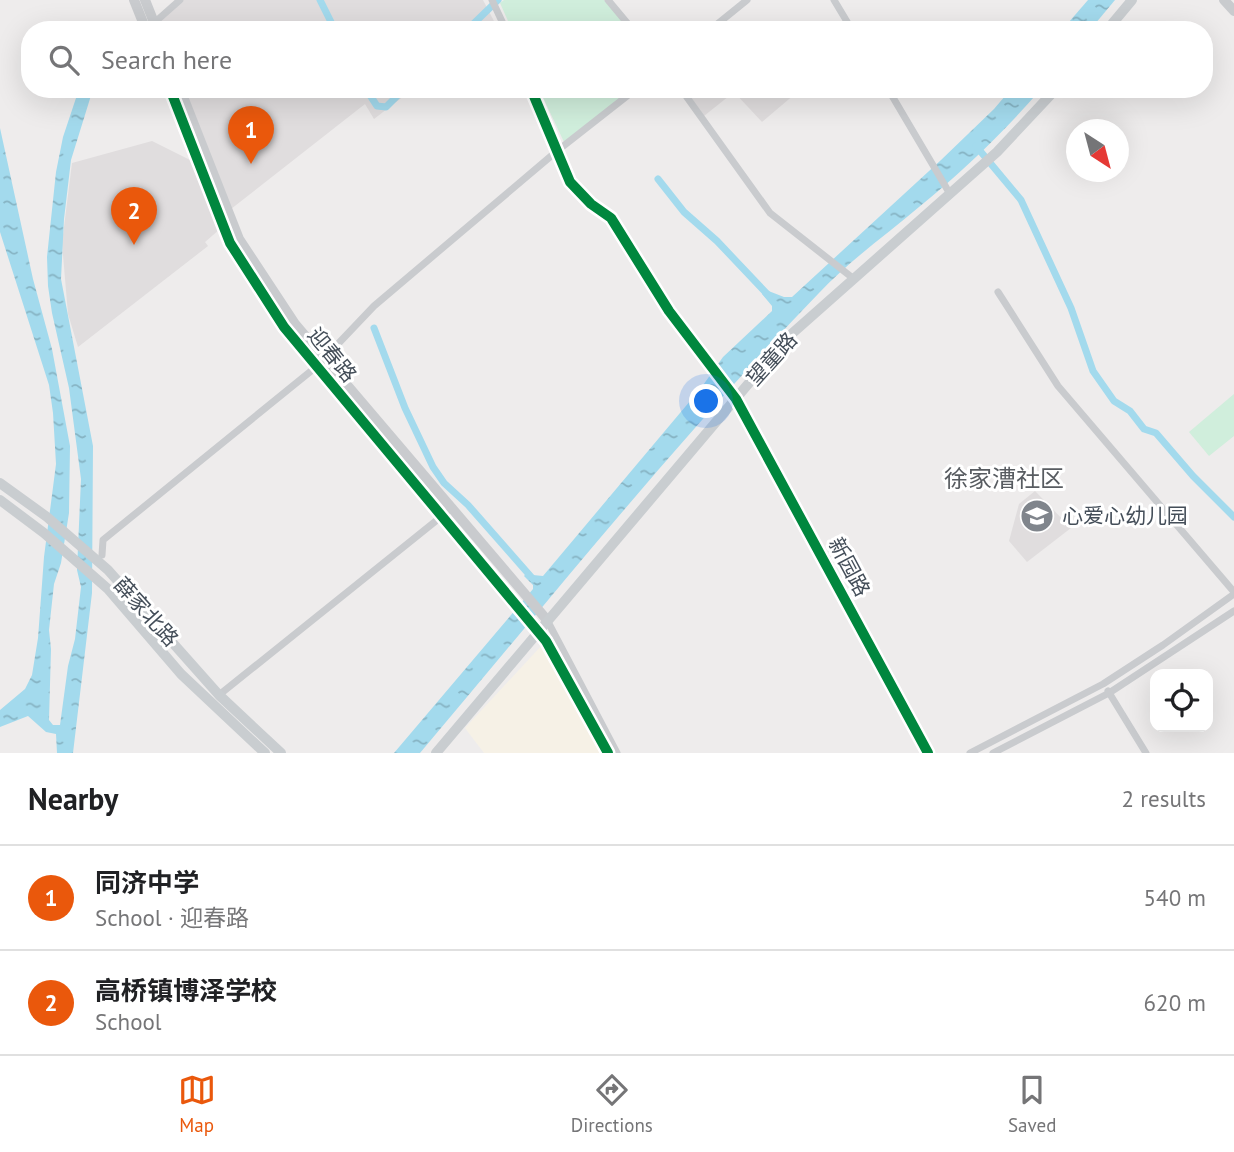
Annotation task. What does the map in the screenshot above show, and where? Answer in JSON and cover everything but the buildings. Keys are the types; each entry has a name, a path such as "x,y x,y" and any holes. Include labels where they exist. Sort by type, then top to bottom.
{"main road":[{"path":"1114,21 1132,0"},
{"name":"望童路","path":"436,753 543,616 787,338 978,170 1048,98"},
{"name":"薛家北路","path":"0,483 100,558 219,695 281,753"},
{"name":"薛家北路","path":"0,500 98,579 181,674 265,753"}],"street":[{"path":"134,0 148,21"},
{"path":"145,0 150,21"},
{"path":"158,21 180,0"},
{"path":"492,0 502,21"},
{"path":"608,0 626,21"},
{"path":"721,21 747,0"},
{"path":"834,0 847,21"},
{"path":"1224,0 1234,11"},
{"name":"迎春路","path":"174,98 230,243 284,327 534,627"},
{"name":"迎春路","path":"184,98 239,239 295,324 543,616"},
{"name":"新园路","path":"535,98 570,182 611,218 669,312 733,397 928,753"},
{"path":"100,558 103,540 316,366 374,306 557,151 625,98"},
{"path":"687,98 770,213 853,279"},
{"path":"893,98 950,194"},
{"path":"970,753 1103,684 1163,645 1234,593 1058,386 998,292"},
{"path":"219,695 452,508"},
{"path":"993,753 1109,693 1234,611"},
{"path":"543,616 617,753"},
{"path":"534,627 546,641 608,753"},
{"path":"1103,684 1146,753"}],"shaded area":[{"path":"184,0 483,0 494,21 160,21"},
{"path":"187,98 401,98 374,119 365,104 231,209"},
{"path":"691,98 726,98 704,116"},
{"path":"740,98 790,98 762,122"},
{"path":"152,141 194,162 220,229 205,242 208,246 78,347 68,314 62,243 72,163"},
{"name":"心爱心幼儿园","path":"1035,491 1071,528 1027,562 1009,541 1019,504"},
{"path":"543,644 603,753 484,753 465,728"}],"green space":[{"path":"504,0 604,0 622,21 508,21 500,3"},
{"path":"543,98 620,98 564,142"},
{"path":"1234,394 1234,436 1209,456 1189,432"}],"water":[{"path":"1088,0 1115,0 1098,21 1070,21"},
{"path":"76,98 90,98 71,160 61,279 93,446 92,593 73,753 57,753 56,734 46,732 28,716 0,727 0,710 25,689 32,675 56,464 49,385 0,232 0,128 33,279 52,349 70,446 69,513 61,563 54,584 49,630 49,720 53,725 60,725 81,587 77,570 81,479 69,388 48,286 47,257 56,172 63,137"},
{"path":"1003,98 1033,98 967,165 831,281 767,348 616,520 420,753 394,753 533,589 533,585 524,576 529,570 533,575 543,576 701,388 723,357 772,311 772,306 762,294 766,290 792,297"}],"waterway":[{"path":"320,0 330,21"},
{"path":"476,21 498,0"},
{"path":"372,98 377,106 386,107 395,98"},
{"path":"976,146 1021,200 1071,308 1093,371 1114,401 1130,411 1144,429 1156,433 1193,476 1234,517"},
{"path":"658,179 684,212 717,241 769,296"},
{"path":"374,328 405,408 433,467 444,483 468,505 533,579"}],"cycle path":[{"path":"174,98 230,243 284,327 546,641 608,753"},
{"path":"535,98 570,182 591,204 611,218 669,311 736,399 928,753"}],"place":[{"name":"同济中学","path":"251,164"},
{"name":"高桥镇博泽学校","path":"134,245"},
{"name":"心爱心幼儿园","path":"1037,516"}],"district":[{"name":"徐家漕社区","path":"1004,479"}]}
